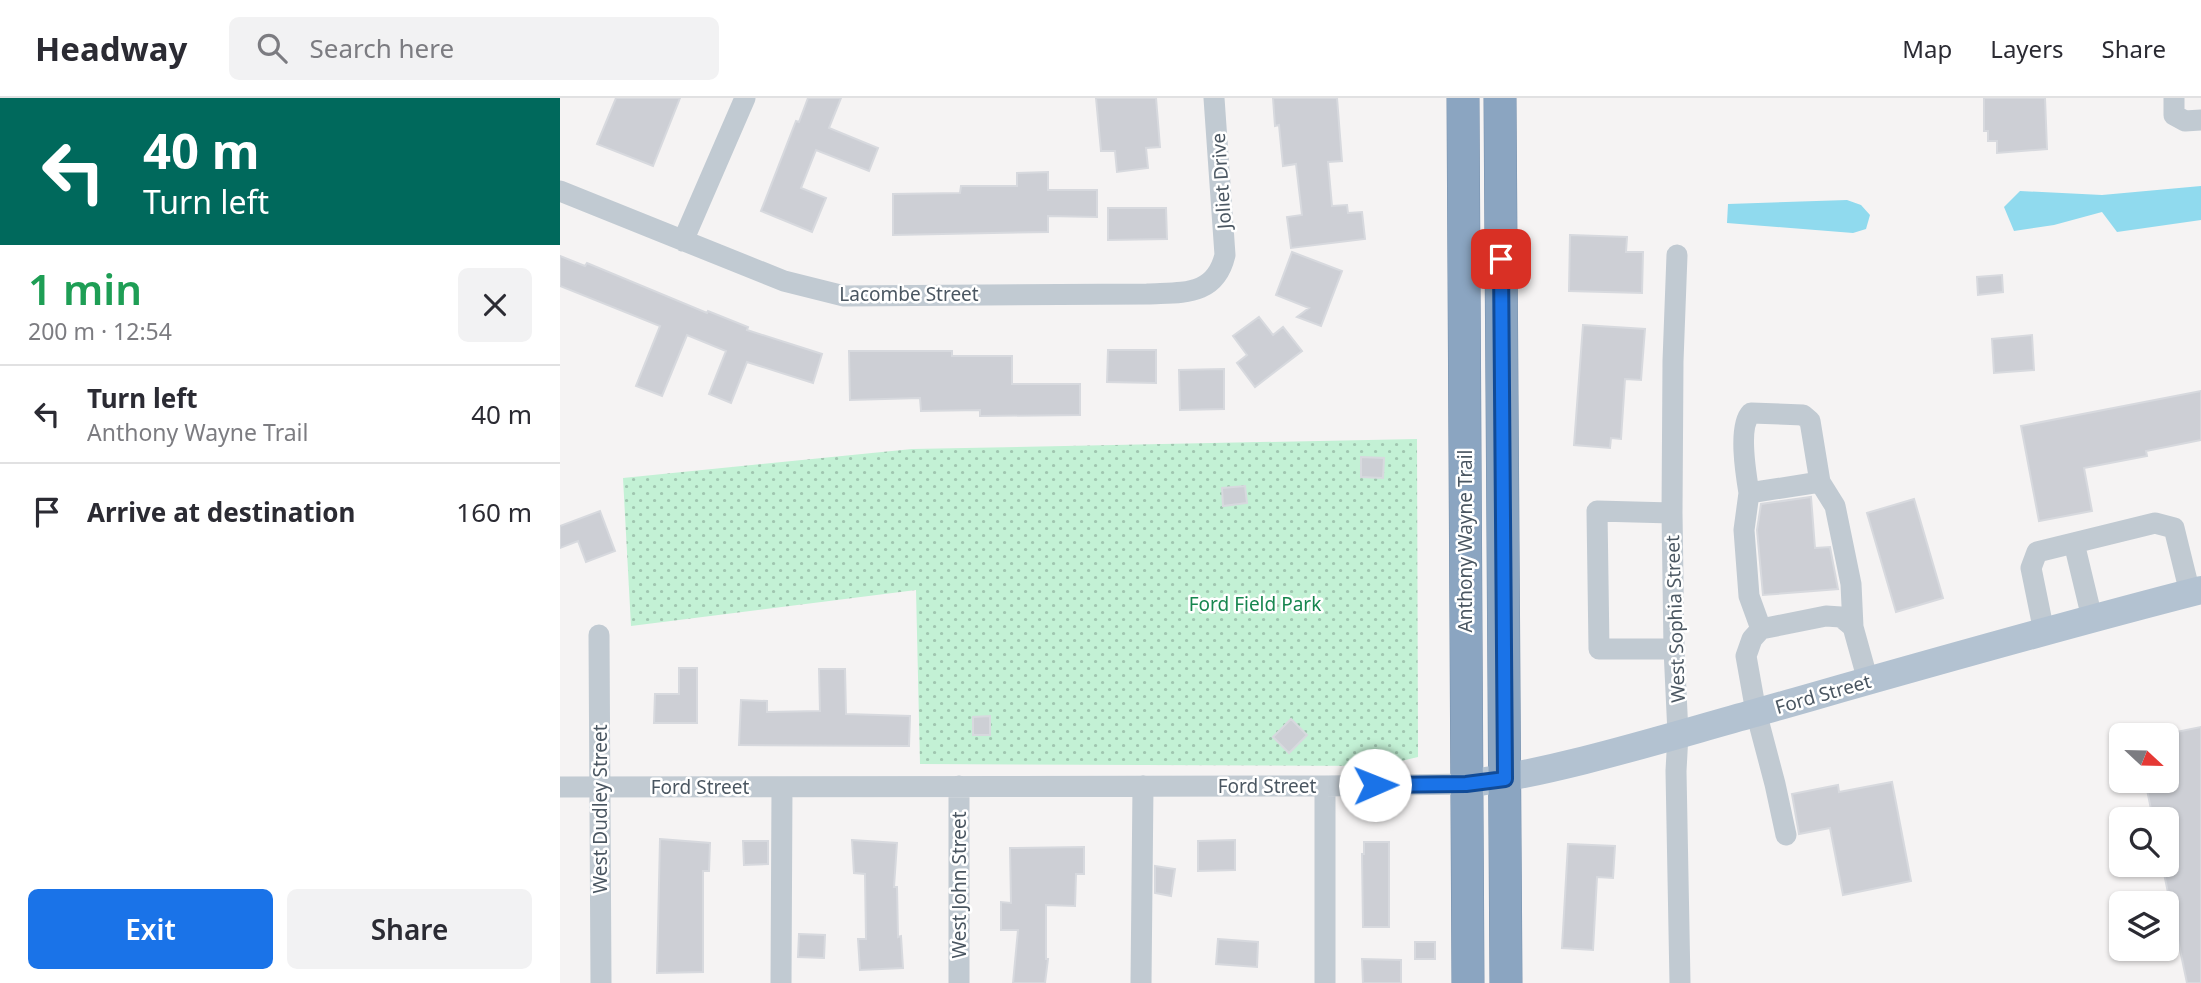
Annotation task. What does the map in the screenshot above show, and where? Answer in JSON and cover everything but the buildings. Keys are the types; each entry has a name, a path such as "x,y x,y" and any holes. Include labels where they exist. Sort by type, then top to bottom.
{"highway":[{"name":"Anthony Wayne Trail","path":"1463,98 1468,983"},
{"name":"Anthony Wayne Trail","path":"1500,98 1506,983"}],"main road":[{"name":"Ford Street","path":"1466,784 1505,779 1678,734 2092,618 2196,592"}],"street":[{"path":"683,241 745,98"},
{"name":"Joliet Drive","path":"1214,98 1225,244 1223,265"},
{"path":"2174,98 2174,115 2185,121 2201,120"},
{"name":"Lacombe Street","path":"560,191 784,281 844,296 1147,294 1194,291 1202,289 1214,279 1223,265"},
{"name":"West Sophia Street","path":"1677,255 1672,361 1672,513 1678,734 1676,771 1680,983"},
{"path":"1761,629 1749,596 1744,530 1749,493 1745,469 1744,426 1751,413 1803,415 1810,421 1820,482 1835,506 1851,584 1853,627 1868,681"},
{"path":"1749,493 1820,482"},
{"path":"1672,513 1597,510 1598,621 1599,649 1674,649"},
{"path":"2043,632 2031,568 2037,552 2155,523 2174,528 2196,592"},
{"path":"2074,543 2092,618"},
{"path":"1786,835 1756,712 1746,656 1752,639 1761,629 1826,616 1841,617 1853,627"},
{"name":"West Dudley Street","path":"598,635 601,983"},
{"name":"Ford Street","path":"560,787 1466,784"},
{"name":"West John Street","path":"959,786 959,983"},
{"path":"1141,983 1143,786"},
{"path":"1325,786 1325,983"},
{"path":"781,983 782,787"}],"green space":[{"name":"Ford Field Park","path":"1417,439 1418,757 1380,766 920,764 916,590 631,626 623,478 912,449"}],"water":[{"path":"2201,186 2201,220 2117,232 2102,212 2054,225 2014,231 2004,207 2020,191 2102,195"},
{"path":"1847,200 1861,205 1870,215 1866,229 1853,233 1727,223 1728,204"}],"route":[{"path":"1375,785 1466,784 1505,779 1501,259"}]}
